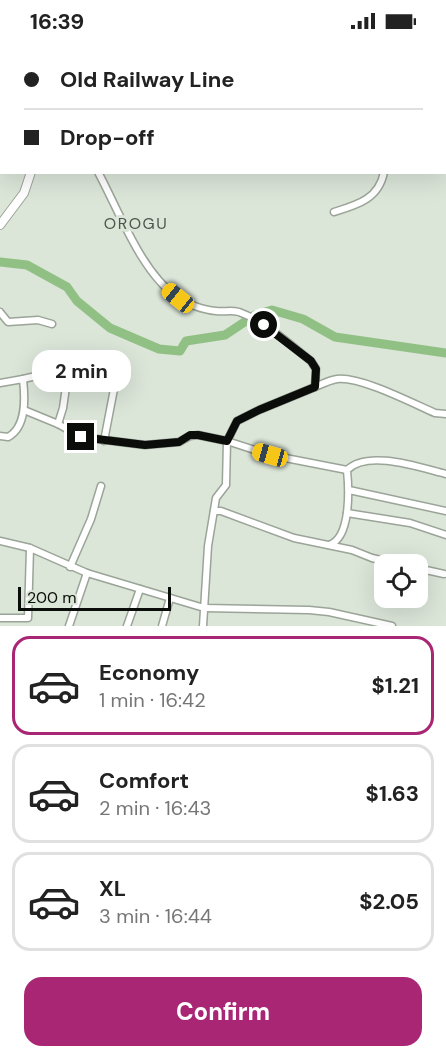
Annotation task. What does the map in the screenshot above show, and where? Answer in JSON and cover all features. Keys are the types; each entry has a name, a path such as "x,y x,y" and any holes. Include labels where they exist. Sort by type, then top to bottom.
{"street":[{"path":"0,225 24,193 30,174"},
{"path":"99,174 147,267 165,287 178,298 200,308 240,313 264,325 311,361 316,369 315,387"},
{"path":"334,212 370,198 382,182 384,174"},
{"path":"0,312 8,322 38,320 52,324"},
{"path":"0,382 45,374 68,373 63,408 58,424"},
{"path":"0,436 8,437 13,434 24,410 23,379"},
{"path":"203,626 208,546 216,498 226,485 227,441 237,421 338,379 368,385 435,413 446,414"},
{"path":"104,441 114,389"},
{"path":"24,410 58,424 81,437 145,445 179,442 190,435 198,435 227,441 270,455 347,470"},
{"path":"347,470 352,465 381,460 446,474"},
{"path":"327,545 335,543 340,538 347,513 349,490 347,470"},
{"path":"70,567 101,486"},
{"path":"349,490 446,511"},
{"path":"214,511 221,511 294,538 374,557"},
{"path":"347,513 410,523 446,535"},
{"path":"0,541 30,548 87,573 204,608 309,610 329,612 368,624 392,626"},
{"path":"0,618 28,618 30,548"},
{"path":"428,570 444,574"},
{"path":"69,626 87,573"},
{"path":"127,626 140,589"},
{"path":"162,626 170,598"}],"waterway":[{"path":"0,262 27,265 67,287 77,301 110,328 159,349 180,351 186,341 225,335 255,315 272,310 303,319 335,337 446,353"}],"district":[{"name":"OROGU","path":"136,223"}],"route":[{"path":"81,437 145,445 179,442 190,435 227,441 237,421 315,387 316,369 311,361 264,325"}]}
